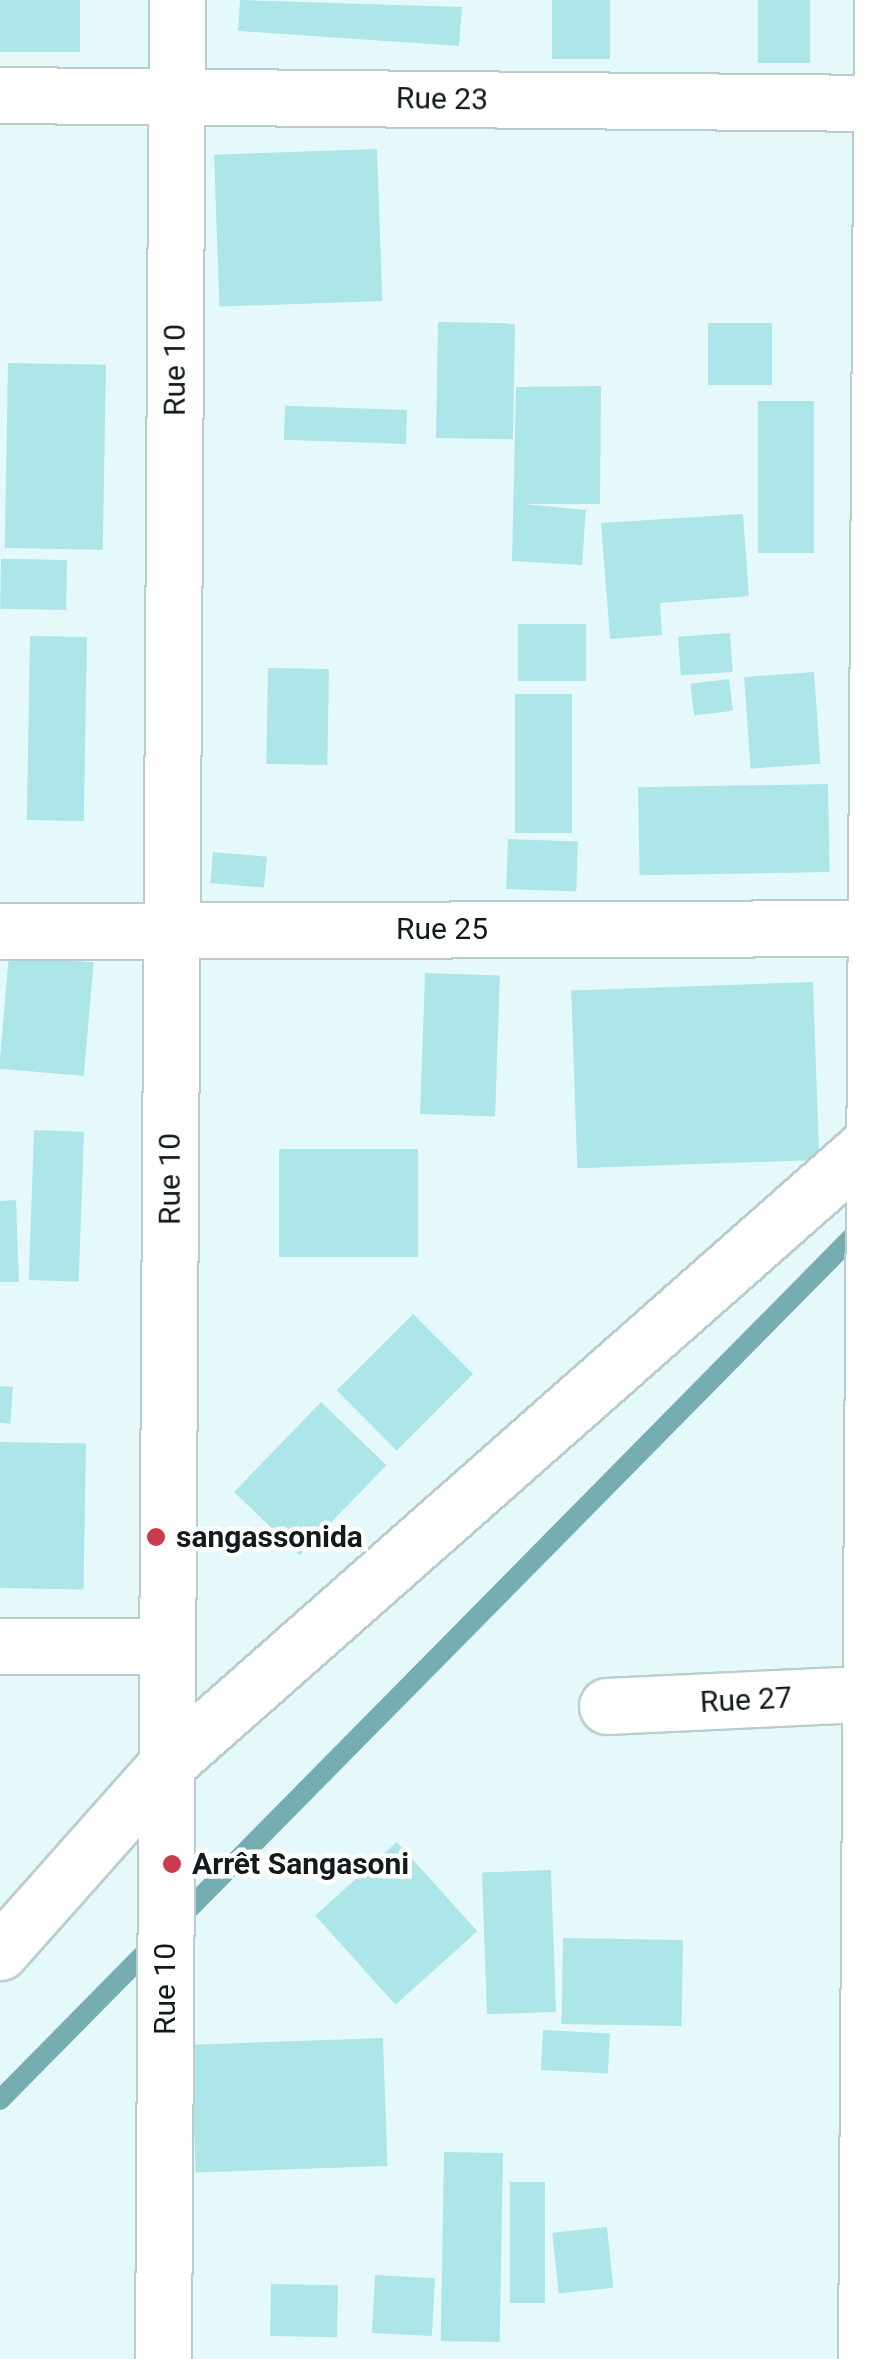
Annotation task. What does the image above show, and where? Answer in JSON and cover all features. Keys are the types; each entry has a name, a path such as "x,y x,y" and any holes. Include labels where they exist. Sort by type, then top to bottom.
{"street":[{"name":"Rue 10","path":"163,2359 177,0"},
{"path":"866,2359 877,1693 882,0"},
{"name":"Rue 23","path":"0,95 882,103"},
{"name":"Rue 25","path":"0,931 880,928"},
{"path":"0,1952 166,1765 879,1135"},
{"path":"0,1646 167,1646"},
{"name":"Rue 27","path":"607,1706 877,1693"}],"building":[{"path":"0,0 80,0 80,52 0,52"},
{"path":"240,0 462,7 459,46 238,31"},
{"path":"552,0 610,0 610,59 552,59"},
{"path":"758,0 810,0 810,63 758,63"},
{"path":"377,149 382,301 219,307 214,155"},
{"path":"438,322 515,323 513,439 436,438"},
{"path":"708,323 772,323 772,385 708,385"},
{"path":"8,363 106,365 103,550 5,548"},
{"path":"601,386 600,504 525,504 586,510 582,565 512,561 516,387"},
{"path":"758,401 814,401 814,553 758,553"},
{"path":"285,406 407,410 406,444 284,440"},
{"path":"743,514 749,596 660,603 662,635 610,639 601,523"},
{"path":"1,559 67,560 66,610 0,609"},
{"path":"518,624 586,624 586,681 518,681"},
{"path":"730,633 733,672 681,676 678,637"},
{"path":"30,636 87,637 84,821 27,820"},
{"path":"268,668 329,669 327,765 266,764"},
{"path":"814,672 820,764 751,769 744,677"},
{"path":"729,679 733,711 694,716 690,684"},
{"path":"515,694 572,694 572,833 515,833"},
{"path":"828,784 830,872 640,875 638,787"},
{"path":"508,839 578,841 576,891 506,889"},
{"path":"213,852 267,857 264,888 210,883"},
{"path":"9,955 94,962 84,1076 0,1069"},
{"path":"425,973 500,976 495,1117 420,1114"},
{"path":"813,982 819,1160 577,1168 571,990"},
{"path":"34,1130 84,1132 79,1282 29,1280"},
{"path":"279,1149 418,1149 418,1257 279,1257"},
{"path":"16,1200 19,1282 0,1282 0,1201"},
{"path":"413,1314 473,1374 397,1450 337,1390"},
{"path":"0,1386 13,1387 10,1424 0,1423"},
{"path":"321,1402 386,1465 300,1555 234,1492"},
{"path":"0,1442 86,1444 83,1589 0,1588"},
{"path":"397,1842 477,1931 396,2005 315,1916"},
{"path":"551,1870 556,2012 487,2014 482,1872"},
{"path":"563,1938 683,1940 681,2026 561,2024"},
{"path":"543,2030 610,2034 608,2073 541,2070"},
{"path":"383,2038 387,2166 196,2173 191,2045"},
{"path":"444,2152 503,2153 500,2342 441,2341"},
{"path":"510,2182 545,2182 545,2303 510,2303"},
{"path":"607,2227 613,2288 559,2293 552,2233"},
{"path":"375,2275 435,2278 432,2336 372,2333"},
{"path":"271,2284 338,2285 337,2337 270,2336"}],"waterway":[{"path":"176,1922 865,1224"},
{"path":"0,2100 155,1943"}],"place":[{"name":"sangassonida","path":"156,1537"},
{"name":"Arrêt Sangasoni","path":"172,1864"}]}
